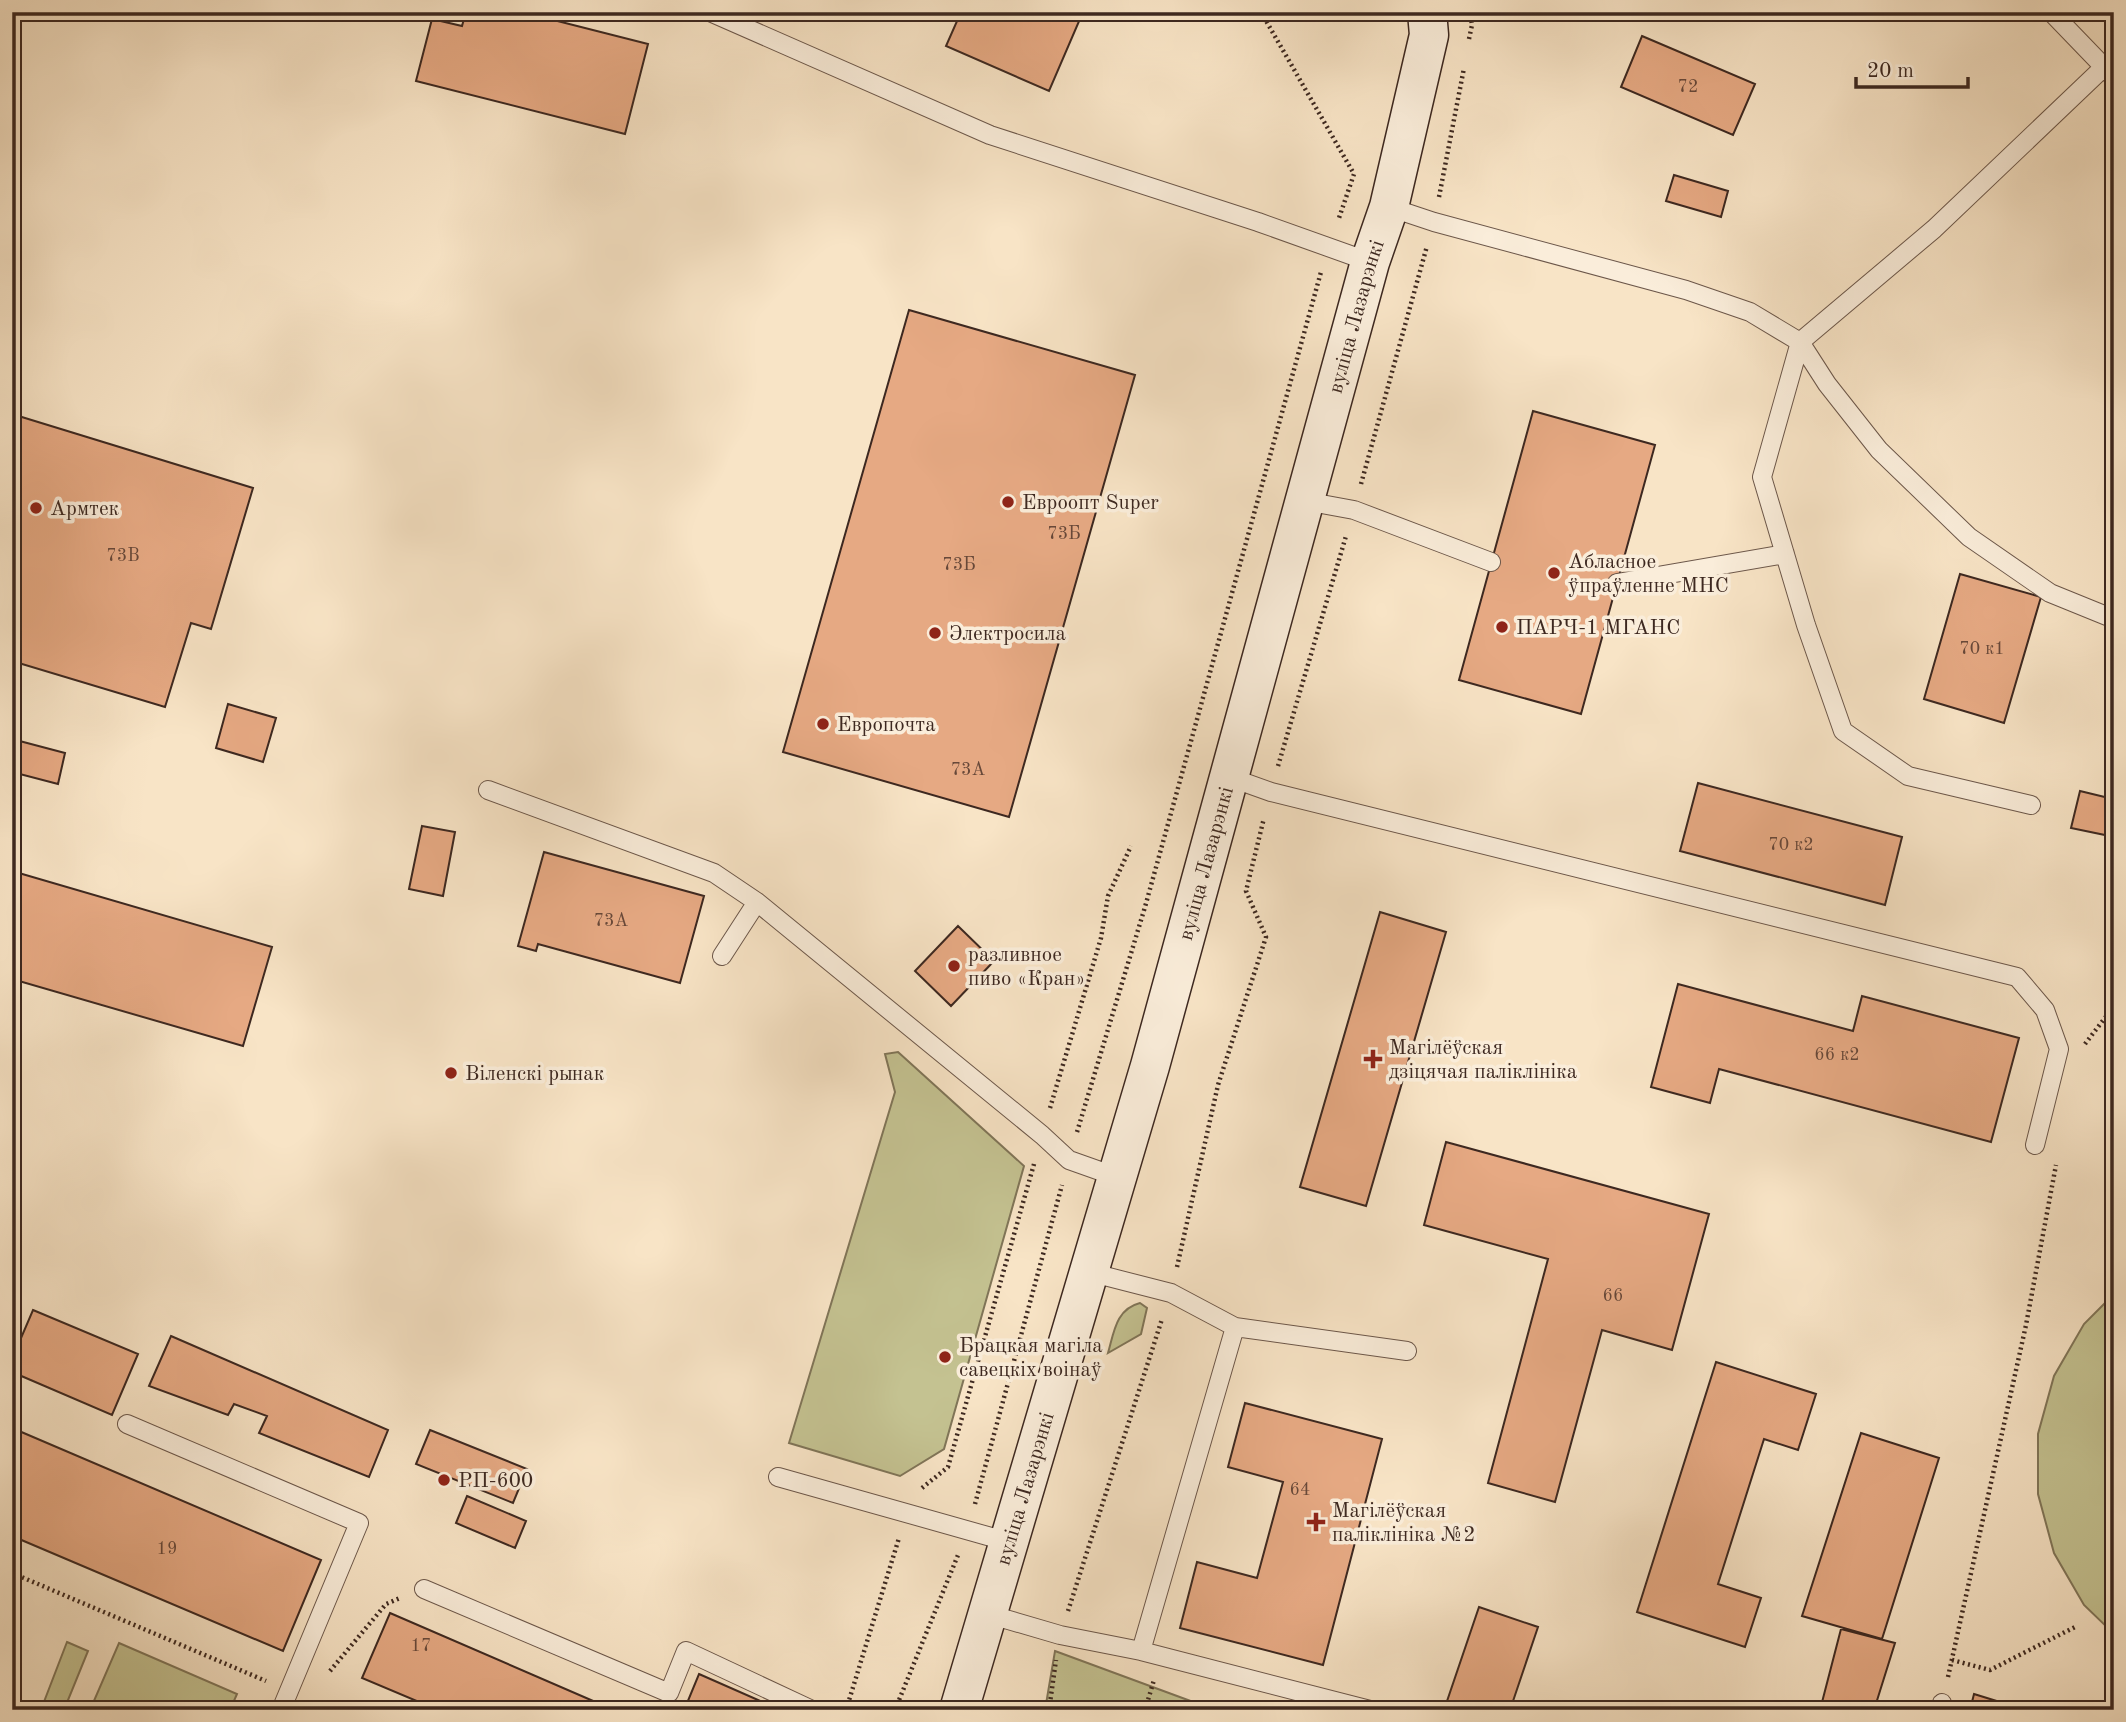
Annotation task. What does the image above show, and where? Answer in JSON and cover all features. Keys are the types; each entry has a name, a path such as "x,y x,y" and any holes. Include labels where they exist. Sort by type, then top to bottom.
{"main road":[{"name":"вуліца Лазарэнкі","path":"958,1710 1150,1066 1370,262 1389,207 1429,35 1427,12"}],"lane":[{"path":"710,12 990,135 1329,246 1370,262"},
{"path":"2031,805 1908,776 1843,731 1762,477 1800,342 1934,229 2109,73 2051,12"},
{"path":"1389,207 1434,222 1686,290 1750,312 1800,342 1827,384 1879,450 1969,537 2050,593 2114,619"},
{"path":"1305,501 1354,510 1492,562"},
{"path":"1617,583 1785,554"},
{"path":"1229,778 1271,792 2017,977 2045,1010 2059,1049 2035,1145"},
{"path":"488,790 715,873 758,902 1069,1160 1117,1177"},
{"path":"722,956 758,902"},
{"path":"1089,1272 1171,1293 1235,1327 1407,1351"},
{"path":"1141,1651 1235,1327"},
{"path":"127,1424 359,1523 281,1710"},
{"path":"778,1477 1009,1542"},
{"path":"424,1589 669,1693 686,1651 812,1710"},
{"path":"988,1614 1060,1635 1141,1651 1370,1710"}],"path":[{"path":"895,1710 968,1530 1069,1160 1145,907 1329,246 1354,174 1261,12"},
{"path":"1467,51 1472,25 1469,12"},
{"path":"1049,1710 1060,1635 1171,1293 1218,1085 1266,937 1246,891 1271,792 1354,510 1434,222 1465,64"},
{"path":"846,1710 911,1497 948,1467 1042,1135 1101,939 1108,896 1131,846"},
{"path":"2082,1057 2085,1044 2114,1006"},
{"path":"1941,1706 2026,1325 2056,1164"},
{"path":"12,1573 289,1691"},
{"path":"300,1665 330,1671 386,1604 424,1589"},
{"path":"1952,1660 1990,1670 2075,1627"}],"shaded area":[{"path":"898,1052 1024,1166 944,1449 900,1476 789,1443 895,1092 885,1054"},
{"path":"2114,1294 2114,1634 2084,1605 2054,1553 2038,1494 2038,1434 2054,1376 2084,1324"},
{"path":"1140,1303 1147,1308 1141,1334 1108,1353 1117,1322 1126,1310"},
{"path":"67,1642 88,1651 64,1710 48,1710 42,1707"},
{"path":"119,1643 237,1694 230,1710 90,1710"},
{"path":"1055,1651 1215,1710 1045,1710"}],"building":[{"path":"466,12 522,12 648,44 625,134 416,81 432,19 462,26"},
{"path":"961,12 1083,12 1049,91 946,46"},
{"path":"1642,36 1755,84 1733,135 1621,87"},
{"path":"1674,175 1728,191 1721,217 1666,201"},
{"path":"909,310 1135,375 1009,817 783,752"},
{"name":"Абласное ўпраўленне МНС","path":"1533,411 1655,445 1581,714 1459,680"},
{"path":"12,414 253,488 211,629 191,623 165,707 12,661"},
{"path":"1960,574 2041,597 2004,723 1924,699"},
{"path":"228,704 276,718 263,762 216,748"},
{"path":"12,739 65,753 58,784 12,772"},
{"path":"1698,783 1902,837 1885,905 1680,851"},
{"path":"2080,791 2113,799 2105,835 2071,828"},
{"path":"422,826 455,832 443,896 409,889"},
{"path":"544,852 704,896 680,983 538,944 536,951 518,946"},
{"path":"12,871 272,947 243,1046 12,979"},
{"name":"Магілёўская дзіцячая паліклініка","path":"1380,912 1446,932 1366,1206 1300,1187"},
{"name":"разливное пиво «Кран»","path":"958,926 994,961 951,1006 915,971"},
{"path":"1678,984 1853,1031 1862,996 2019,1038 1991,1142 1719,1069 1710,1103 1651,1087"},
{"path":"1446,1142 1709,1214 1672,1350 1602,1330 1555,1502 1488,1483 1548,1259 1424,1225"},
{"path":"33,1310 138,1354 112,1415 12,1372 12,1359"},
{"path":"171,1336 388,1430 369,1477 259,1433 267,1416 234,1404 228,1415 149,1386"},
{"path":"1716,1362 1816,1394 1798,1450 1764,1439 1718,1584 1761,1598 1745,1647 1637,1612"},
{"name":"Магілёўская паліклініка №2","path":"1245,1403 1382,1439 1323,1665 1180,1628 1197,1562 1257,1578 1283,1482 1228,1467"},
{"path":"12,1428 321,1560 283,1651 12,1536"},
{"path":"430,1430 527,1469 513,1503 416,1464"},
{"path":"1861,1433 1939,1458 1882,1639 1802,1616"},
{"path":"467,1496 526,1521 515,1548 456,1523"},
{"path":"1479,1607 1538,1627 1510,1710 1444,1710"},
{"path":"390,1613 614,1710 438,1710 362,1678"},
{"path":"1841,1629 1895,1643 1874,1710 1820,1710"},
{"path":"699,1674 781,1710 685,1708"},
{"path":"1974,1694 2016,1707 2015,1710 1970,1710"}],"place":[{"name":"Евроопт Super","path":"1008,502"},
{"name":"Армтек","path":"36,508"},
{"name":"Абласное ўпраўленне МНС","path":"1554,573"},
{"name":"ПАРЧ-1 МГАНС","path":"1502,627"},
{"name":"Электросила","path":"935,633"},
{"name":"Европочта","path":"823,724"},
{"name":"разливное пиво «Кран»","path":"954,966"},
{"name":"Магілёўская дзіцячая паліклініка","path":"1373,1059"},
{"name":"Віленскі рынак","path":"451,1073"},
{"name":"Брацкая магіла савецкіх воінаў","path":"945,1357"},
{"name":"РП-600","path":"444,1480"},
{"name":"Магілёўская паліклініка №2","path":"1316,1522"}]}
